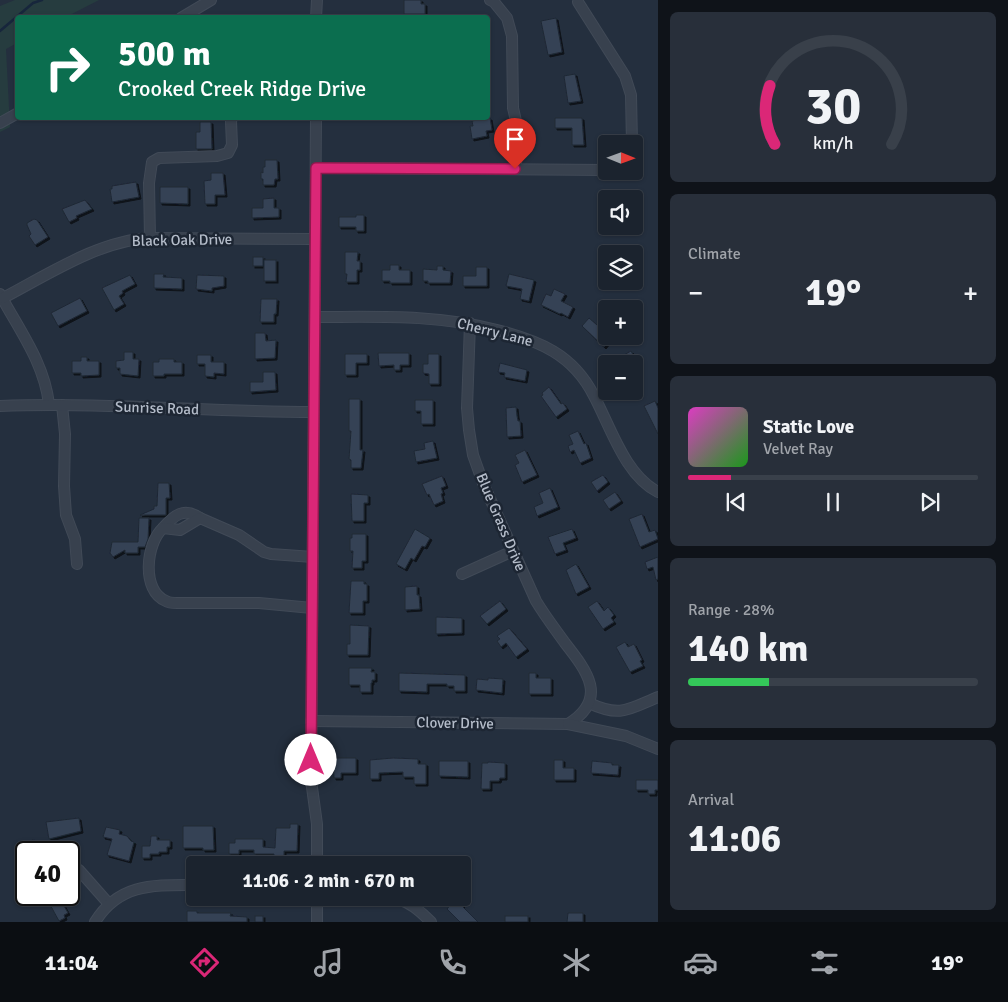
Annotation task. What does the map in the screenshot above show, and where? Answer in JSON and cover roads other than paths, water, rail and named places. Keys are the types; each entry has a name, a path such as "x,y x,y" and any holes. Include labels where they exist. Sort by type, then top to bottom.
{"street":[{"path":"186,15 211,0"},
{"path":"316,0 316,15"},
{"path":"490,0 494,2 507,18 512,36 513,108 520,138 515,169"},
{"path":"578,2 625,76 631,95 632,135"},
{"path":"0,124 15,115"},
{"path":"150,238 149,183 152,162 158,158 217,156 228,153 232,145 231,120"},
{"path":"316,120 311,780 317,824 317,856"},
{"path":"316,168 598,170"},
{"name":"Black Oak Drive","path":"1,296 100,248 125,241 150,238 316,239"},
{"path":"1,296 34,353 42,374 49,404"},
{"name":"Cherry Lane","path":"315,316 418,317 470,323 533,340 556,352 568,361 583,377 631,468 646,485 658,492"},
{"name":"Blue Grass Drive","path":"470,323 467,408 470,441 478,469 540,608 584,668 590,684 589,702"},
{"name":"Sunrise Road","path":"0,406 49,404 248,412 314,412"},
{"path":"62,405 65,434 64,486 66,515 75,539 76,564"},
{"path":"312,608 259,603 166,602 154,591 148,565 150,549 156,534 178,513 185,512 195,514 239,535 264,552 313,556"},
{"path":"163,528 180,530 200,518"},
{"path":"462,574 513,551"},
{"path":"568,724 584,712 589,702 610,710 621,711 629,710 658,697"},
{"name":"Clover Drive","path":"311,721 568,724 626,736 658,749"},
{"path":"80,871 109,904"},
{"path":"95,922 109,904 128,892 142,887 157,885 186,885"},
{"path":"316,922 317,906"},
{"path":"413,906 430,922"}],"waterway":[{"path":"19,15 33,3 42,0"},
{"path":"0,31 15,18"}]}
